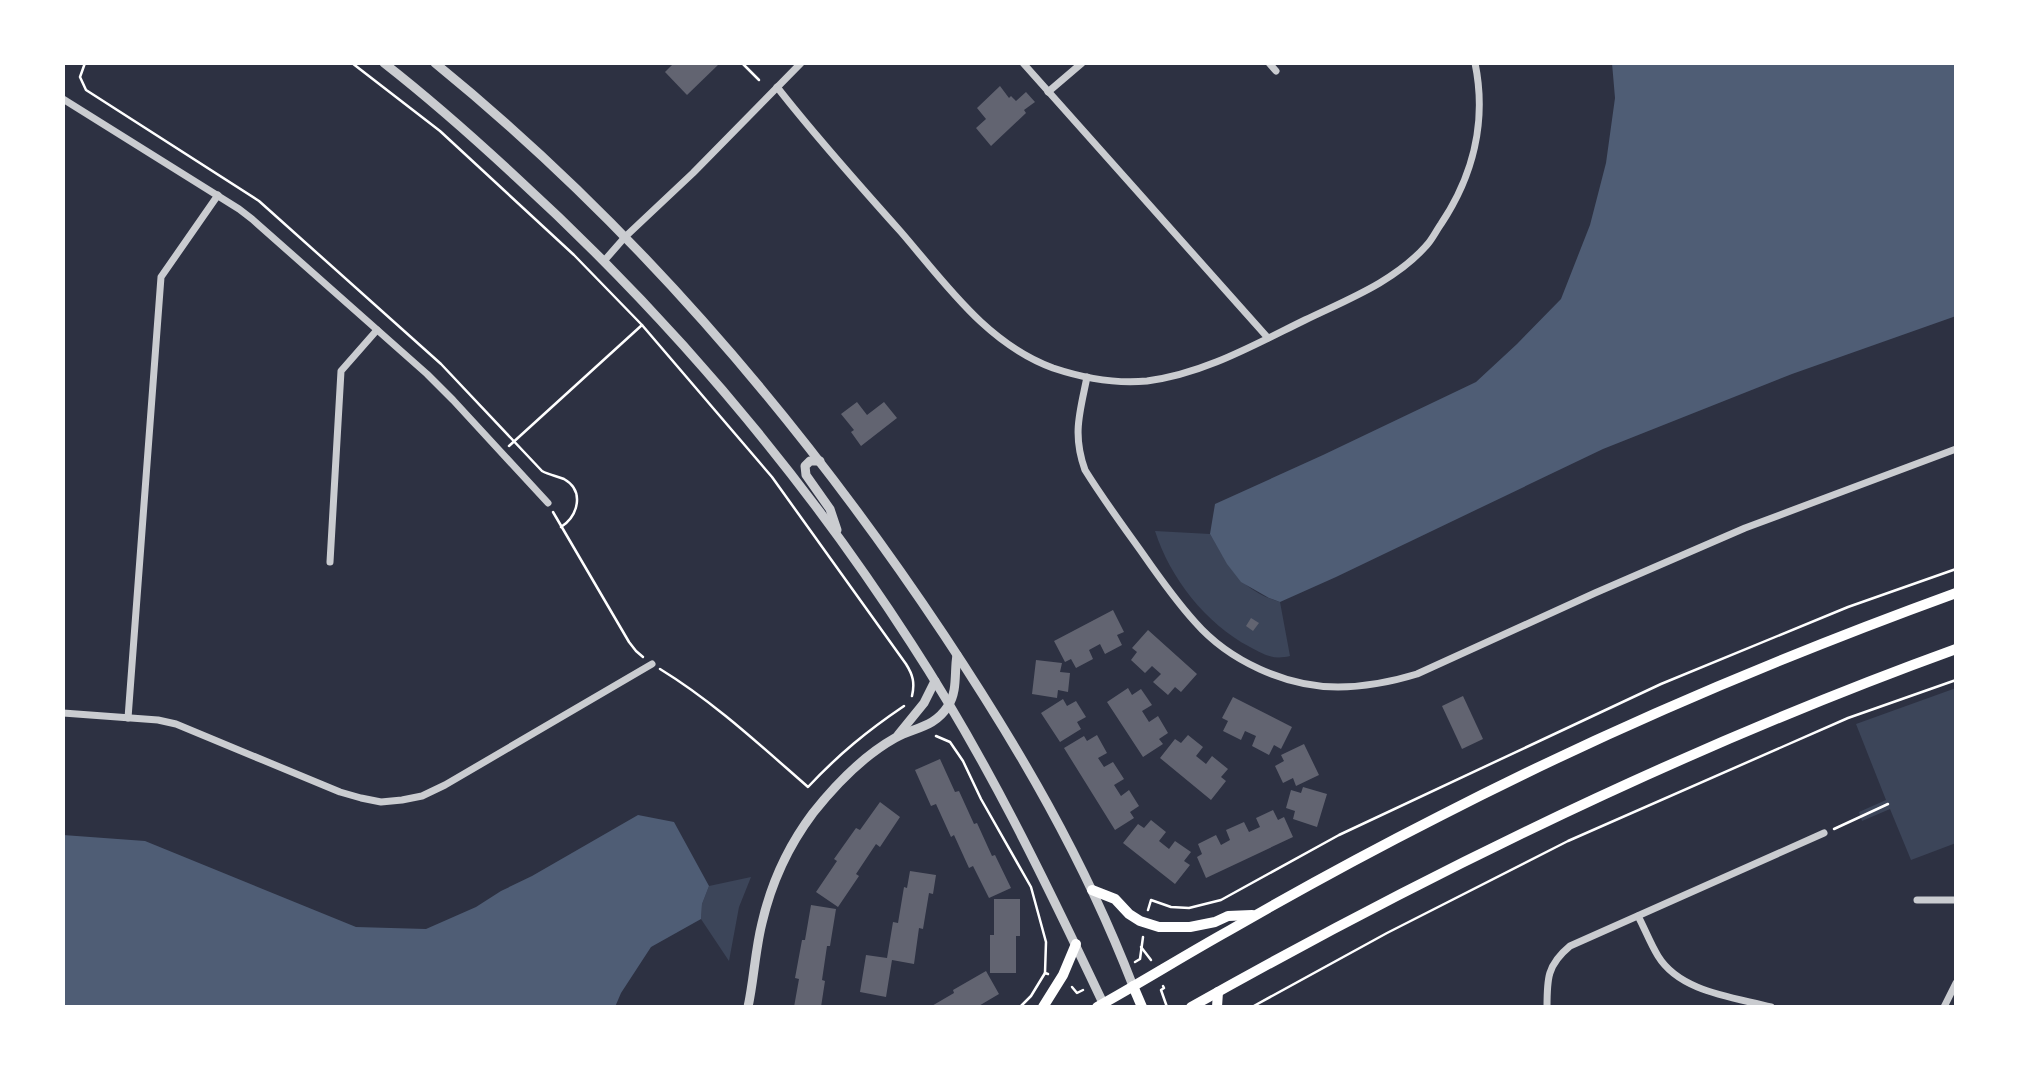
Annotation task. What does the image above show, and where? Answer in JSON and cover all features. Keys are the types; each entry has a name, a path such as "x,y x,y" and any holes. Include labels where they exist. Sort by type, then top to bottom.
{"main road":[{"path":"1102,1006 1257,915 1440,816 1623,728 1811,648 1956,593"},
{"path":"1191,1007 1403,894 1573,809 1766,723 1956,649"},
{"path":"1092,890 1115,900 1140,921 1159,927 1190,927 1215,922 1227,916 1257,915"},
{"path":"1043,1007 1063,975 1076,944"},
{"path":"1133,986 1142,1007"},
{"path":"1217,1007 1218,992"}],"street":[{"path":"384,63 470,133 604,261 736,404 840,539 935,681 1026,842 1076,944 1102,1006"},
{"path":"435,63 494,111 625,237 691,305 820,461 895,563 957,655 1035,780 1092,890 1133,986"},
{"path":"604,261 801,63"},
{"path":"1023,63 1268,338"},
{"path":"1048,92 1082,63"},
{"path":"1269,63 1276,71"},
{"path":"777,87 819,140 980,321 1007,344 1054,368 1087,377 1125,382 1146,381 1194,371 1268,338 1364,292 1392,274 1426,246 1452,208 1465,182 1474,154 1479,100 1475,63"},
{"path":"63,99 252,219 444,391 548,503"},
{"path":"128,718 161,277 218,195"},
{"path":"330,562 341,371 377,330"},
{"path":"1087,377 1077,430 1079,452 1085,470 1162,582 1190,617 1222,648 1256,667 1301,683 1336,688 1391,682 1417,674 1745,528 1956,449"},
{"path":"820,461 810,461 805,466 806,475 830,509 840,539"},
{"path":"748,1007 762,923 775,881 792,845 814,811 861,761 897,737 939,718 949,705 955,687 957,655"},
{"path":"63,713 176,724 340,792 381,802 422,796 445,785 652,664"},
{"path":"897,737 924,703 935,681"},
{"path":"1547,1007 1548,978 1552,965 1570,946 1824,833"},
{"path":"1917,900 1956,900"},
{"path":"1639,916 1657,955 1672,973 1695,986 1771,1007"},
{"path":"1944,1007 1956,983"}],"path":[{"path":"352,63 440,131 574,255 642,325 772,477 913,674 913,695 908,704 860,737 832,761 808,787 681,682 636,651 548,503"},
{"path":"742,63 759,80"},
{"path":"501,452 642,325"},
{"path":"1147,914 1151,900 1171,907 1189,908 1221,900 1339,835 1661,684 1848,607 1956,569"},
{"path":"1252,1007 1387,933 1568,841 1848,718 1956,680"},
{"path":"936,736 950,742 963,761 981,799 1031,887 1046,942 1045,972 1031,996 1020,1007"},
{"path":"1824,833 1888,804"},
{"path":"1126,967 1140,959 1143,930"},
{"path":"1141,947 1151,960"},
{"path":"1045,972 1054,976"},
{"path":"1161,982 1164,988 1160,990 1167,1007"},
{"path":"1068,984 1079,999"},
{"path":"1077,993 1094,984"}],"shaded area":[{"path":"1612,63 1956,63 1956,316 1792,374 1603,449 1280,602 1241,582 1210,534 1215,504 1476,382 1561,299 1590,225 1606,163 1615,98"},
{"path":"1155,531 1210,534 1230,567 1246,584 1266,597 1280,602 1290,656 1274,657 1265,654 1219,626 1180,582"},
{"path":"1956,688 1956,843 1911,860 1890,809 1862,821 1859,812 1886,800 1856,724"},
{"path":"638,815 674,822 709,886 702,904 701,919 651,947 615,1007 63,1007 63,835 145,841 356,927 426,929 476,907"},
{"path":"751,877 739,907 729,961 701,919 702,904 709,886"}],"building":[{"path":"674,63 720,63 687,95 665,72"},
{"path":"1000,86 1009,98 1011,96 1016,101 1026,92 1035,102 1024,110 1026,113 991,146 976,128 986,119 977,108"},
{"path":"857,402 867,415 884,402 897,418 861,446 851,432 854,430 841,414"},
{"path":"1113,610 1124,632 1117,635 1122,645 1105,654 1100,644 1089,650 1093,659 1076,668 1071,659 1065,662 1054,641"},
{"path":"1251,618 1259,623 1253,631 1246,626"},
{"path":"1148,630 1197,674 1181,692 1175,687 1168,695 1153,682 1161,674 1152,666 1145,673 1131,660 1137,652 1132,648"},
{"path":"1036,660 1062,663 1060,672 1070,673 1068,692 1058,690 1057,698 1032,694"},
{"path":"1128,688 1132,695 1141,689 1152,705 1142,711 1149,722 1158,716 1168,733 1159,739 1163,744 1143,757 1107,702"},
{"path":"1463,696 1483,739 1462,749 1442,706"},
{"path":"1233,697 1292,727 1281,749 1274,745 1269,755 1252,746 1256,736 1245,731 1241,740 1223,731 1228,721 1222,718"},
{"path":"1063,699 1067,706 1076,701 1086,717 1077,722 1081,729 1060,742 1041,713"},
{"path":"1097,735 1107,753 1098,758 1104,767 1113,762 1124,779 1114,785 1121,796 1129,790 1139,806 1130,812 1134,818 1115,830 1064,748 1084,736 1087,741"},
{"path":"1188,735 1203,747 1196,756 1206,764 1212,756 1228,769 1221,777 1226,781 1211,800 1160,758 1175,739 1181,743"},
{"path":"1304,744 1319,775 1296,786 1293,778 1283,783 1275,766 1284,761 1281,755"},
{"path":"940,759 955,792 959,791 974,824 977,823 1011,888 989,898 973,866 969,868 954,835 951,837 936,804 931,806 915,770"},
{"path":"1303,787 1327,794 1317,827 1293,819 1295,811 1286,808 1291,790 1301,793"},
{"path":"880,802 900,817 880,847 876,844 838,907 816,892 837,861 834,859 856,828 860,830"},
{"path":"1273,810 1278,820 1284,817 1293,837 1206,878 1197,857 1202,854 1198,844 1216,835 1221,845 1230,840 1226,830 1244,822 1249,832 1260,827 1256,818"},
{"path":"1151,820 1166,832 1159,841 1169,849 1175,841 1191,852 1184,861 1190,865 1175,884 1123,843 1138,824 1144,828"},
{"path":"910,871 936,875 933,894 929,893 923,929 919,928 914,964 892,960 886,997 860,992 866,955 887,958 893,922 898,923 904,887 907,888"},
{"path":"994,899 1020,899 1016,973 990,973"},
{"path":"811,905 836,909 830,946 827,946 821,1007 794,1007 799,979 795,978"},
{"path":"986,971 999,994 977,1007 930,1007 954,993 953,990"}]}
